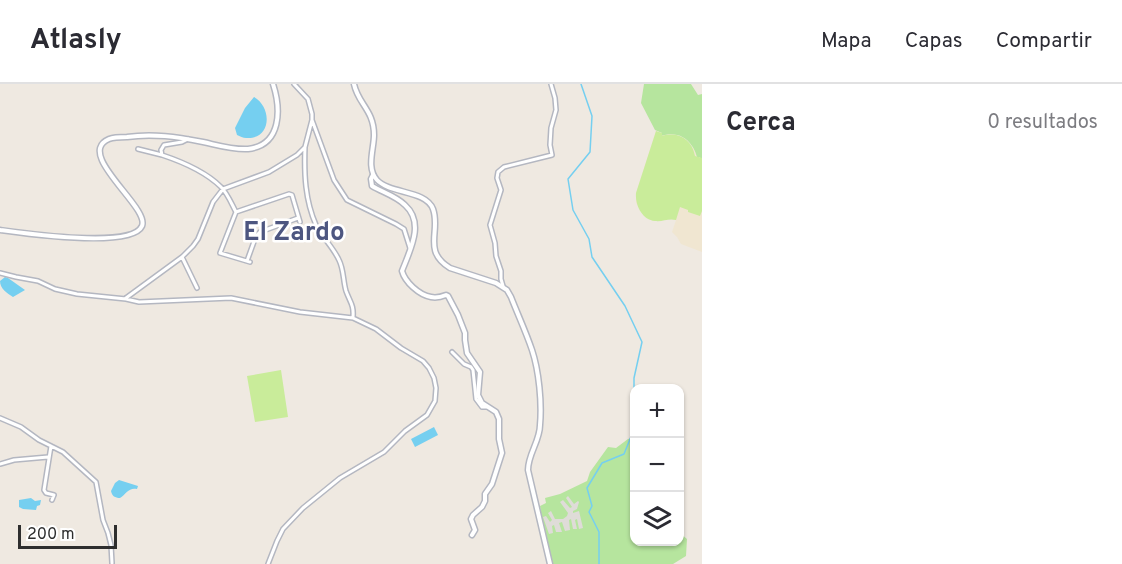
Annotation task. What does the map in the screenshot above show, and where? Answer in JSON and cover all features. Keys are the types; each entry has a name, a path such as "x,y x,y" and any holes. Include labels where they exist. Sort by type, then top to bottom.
{"street":[{"path":"0,230 56,237 96,238 118,237 138,231 142,226 140,213 118,186 103,162 100,148 103,143 109,139 144,134 188,139 231,148 256,147 270,138 276,128 278,104 273,84"},
{"path":"294,84 308,99 312,120 334,180 347,200 404,229 411,249"},
{"path":"354,84 373,122 371,159 377,180 429,203 433,210 435,251 444,264 503,286"},
{"path":"550,564 528,470 528,461 541,426 536,364 511,297 503,286 490,225 501,190 497,178 498,172 504,167 552,156 551,128 556,110 551,84"},
{"path":"312,120 305,147 307,196 318,227 341,266 346,290 354,309 353,318"},
{"path":"162,155 161,150 164,145 188,139"},
{"path":"126,299 182,257 193,246 213,202 223,189 269,172 297,155 305,147"},
{"path":"138,148 185,163 223,189 236,213"},
{"path":"374,175 371,178 372,186 406,205 414,220 414,241 402,271 403,275 423,294 434,298 448,296 465,333 467,353 480,372 478,395 486,407"},
{"path":"289,194 292,195 299,220 260,232 256,236 248,262 220,253 236,213 289,194"},
{"path":"182,257 197,288"},
{"path":"0,273 38,281 55,289 77,294 138,302 231,298 300,312 353,318 376,329 423,361 434,378 436,388 435,400 427,415 405,431 384,452 340,478 303,508 283,529 268,564"},
{"path":"452,352 473,370 476,399 482,407 496,412 499,419 502,453 492,484 485,494 485,501 471,519 475,530 472,535"},
{"path":"0,418 21,427 63,452 96,482 103,520 111,545 112,563"},
{"path":"51,446 44,490 54,495 52,500"},
{"path":"0,464 28,458 48,457"}],"shaded area":[{"path":"656,131 702,152 702,252 681,244 672,232 676,220 670,218 651,220 636,203 636,193"},
{"path":"568,496 574,504 579,502 573,513 579,511 583,528 579,529 577,519 575,520 577,529 573,529 571,519 569,520 570,530 565,531 562,522 559,523 562,532 556,532 554,525 552,526 553,533 549,534 543,517 546,516 550,522 552,520 548,513 551,511 555,519 563,519 567,516 568,513 560,502 563,500 570,508 572,507 566,498"}],"green space":[{"path":"644,84 691,84 698,95 702,94 702,159 699,157 700,164 686,139 670,134 661,136 662,133 655,130 641,103"},
{"path":"656,131 662,133 662,136 673,135 683,138 691,145 695,156 702,158 702,211 700,216 680,207 676,220 655,221 646,218 640,211 636,193"},
{"path":"281,370 288,417 255,422 247,376"},
{"path":"630,439 630,546 684,546 684,536 687,539 686,556 673,564 551,564 540,506 546,503 545,498 560,494 587,481 590,472 608,447 616,448"}],"water":[{"path":"254,97 264,108 265,129 254,137 244,138 237,135 235,128 245,108"},
{"path":"5,277 25,290 13,297 1,286 0,281"},
{"path":"434,427 438,435 415,447 411,439"},
{"path":"119,480 138,486 137,489 130,490 120,498 115,497 111,491"},
{"path":"31,498 35,501 41,500 36,510 19,507 19,500"}],"waterway":[{"path":"581,84 592,116 590,152 568,179 573,210 589,239 592,257 625,306 642,342 634,384"},
{"path":"599,564 599,532 589,512 592,506 587,488 602,463 624,454 630,438"}],"district":[{"name":"El Zardo","path":"294,233"}]}
